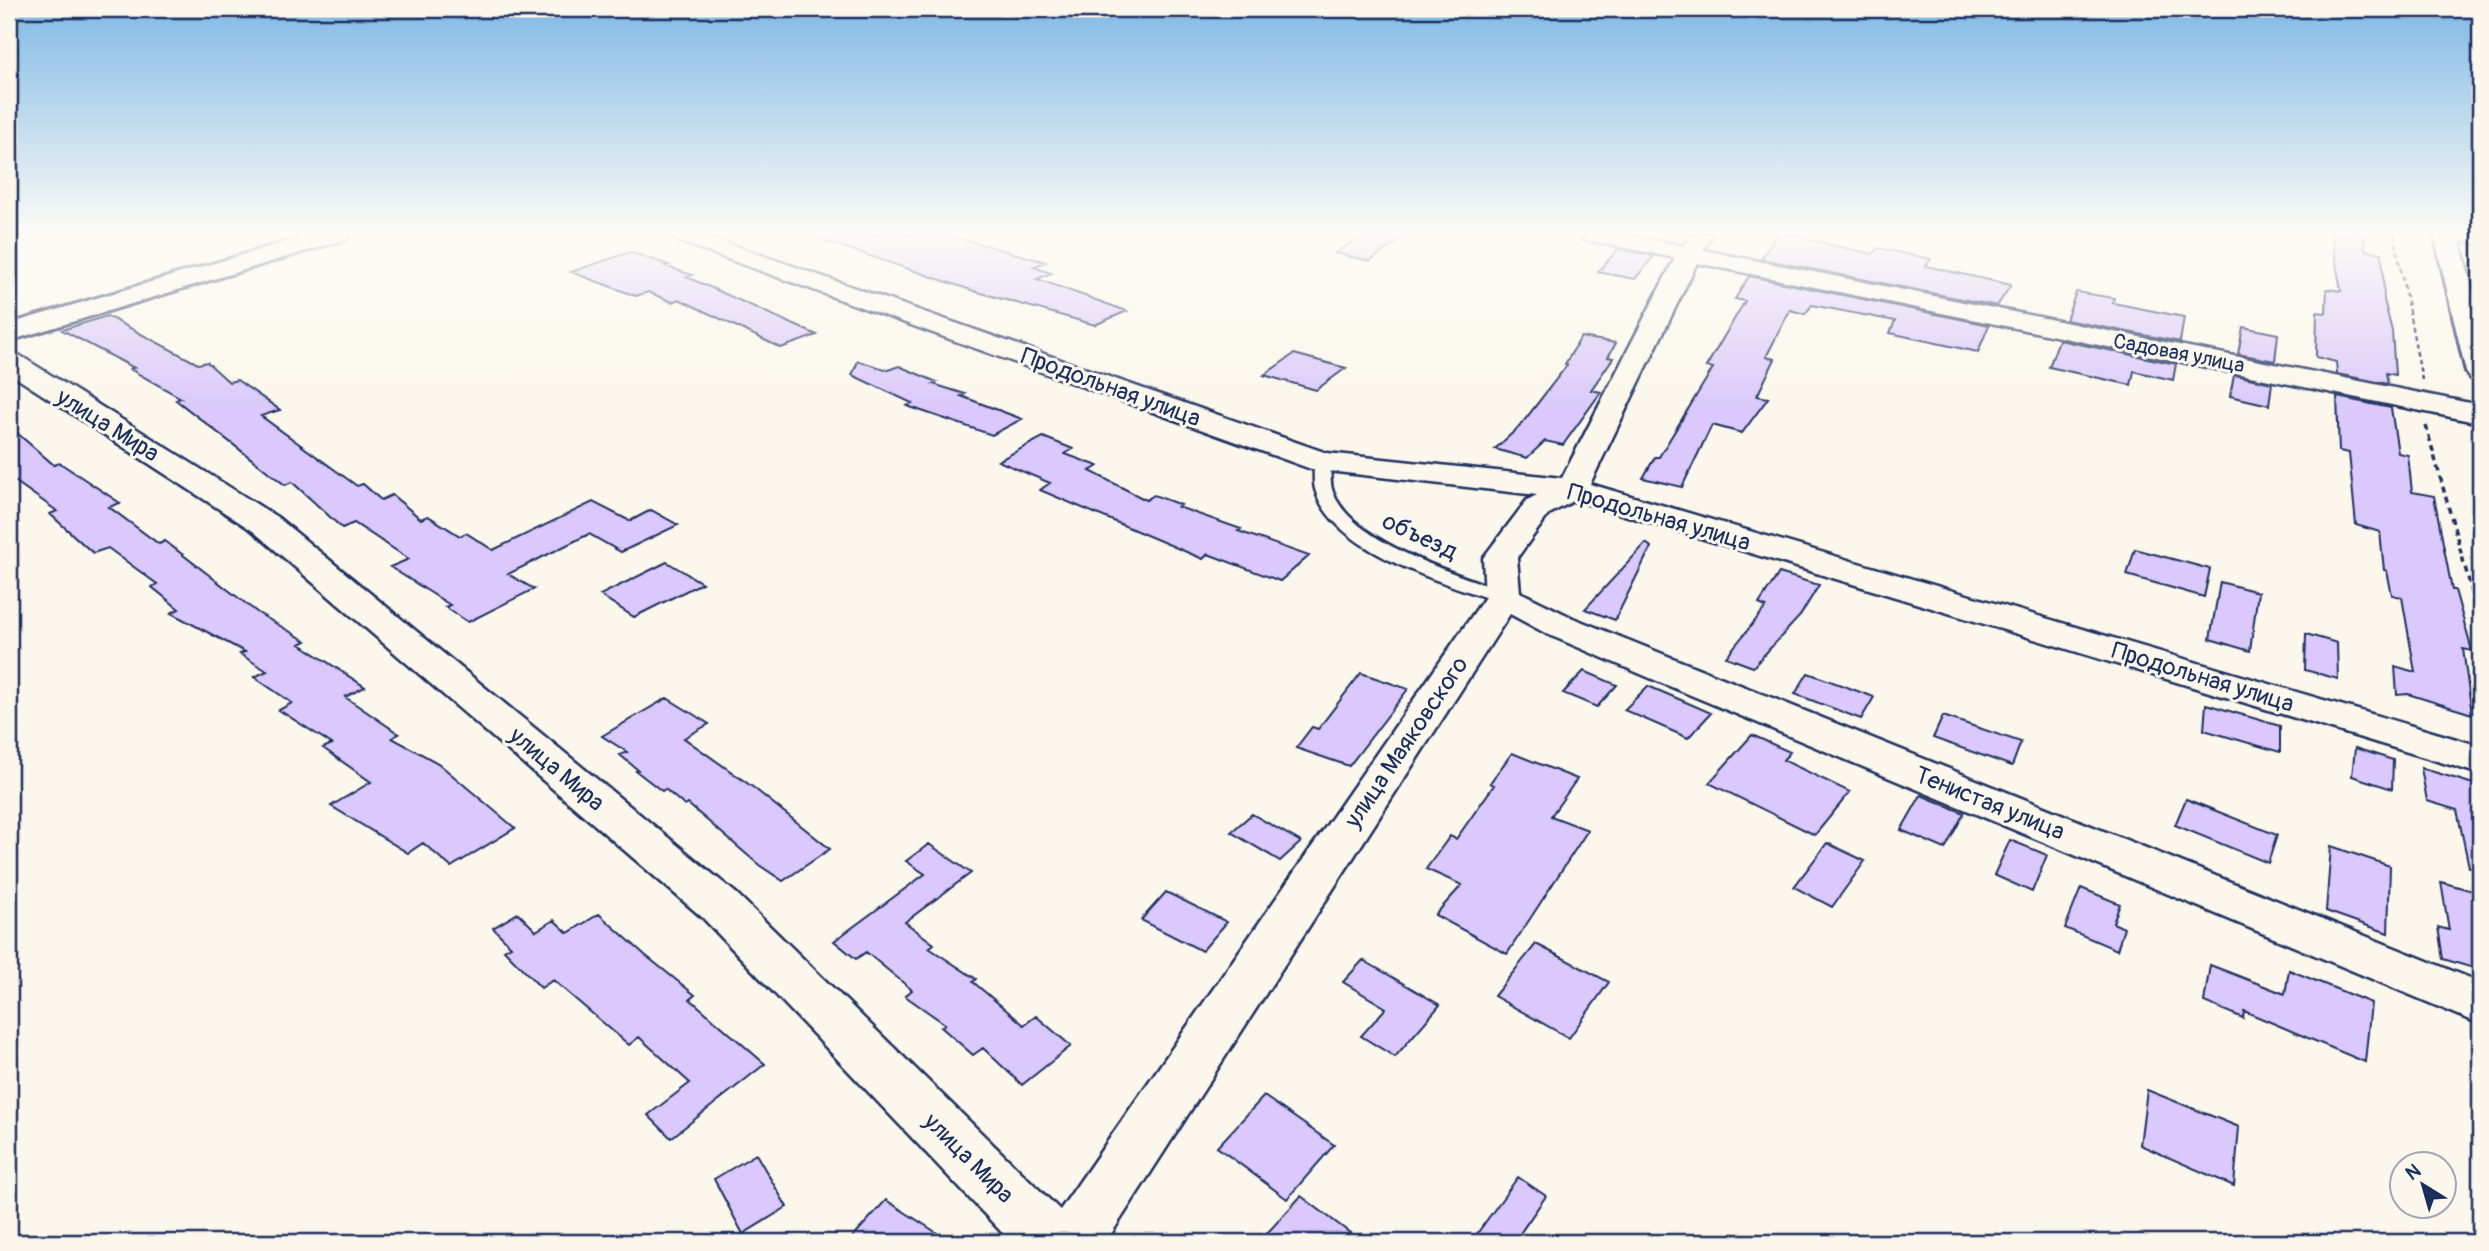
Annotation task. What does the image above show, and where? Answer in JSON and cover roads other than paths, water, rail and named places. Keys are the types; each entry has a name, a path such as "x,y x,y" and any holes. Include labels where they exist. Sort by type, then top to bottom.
{"street":[{"path":"9,323 113,292"},
{"path":"9,333 144,292"},
{"name":"Продольная улица","path":"845,292 1322,461 1572,489 2480,760"},
{"path":"1503,597 1500,558 1538,507 1572,489 1672,292"},
{"name":"Садовая улица","path":"1918,292 2480,414"},
{"path":"2460,292 2480,372"},
{"name":"улица Мира","path":"9,361 265,524 720,906 1051,1242"},
{"name":"Тенистая улица","path":"1503,597 1560,626 1671,673 2480,1004"},
{"name":"улица Маяковского","path":"1072,1242 1503,597"}],"lane":[{"name":"объезд","path":"1322,461 1320,472 1335,513 1354,530 1382,550 1503,597"}]}
